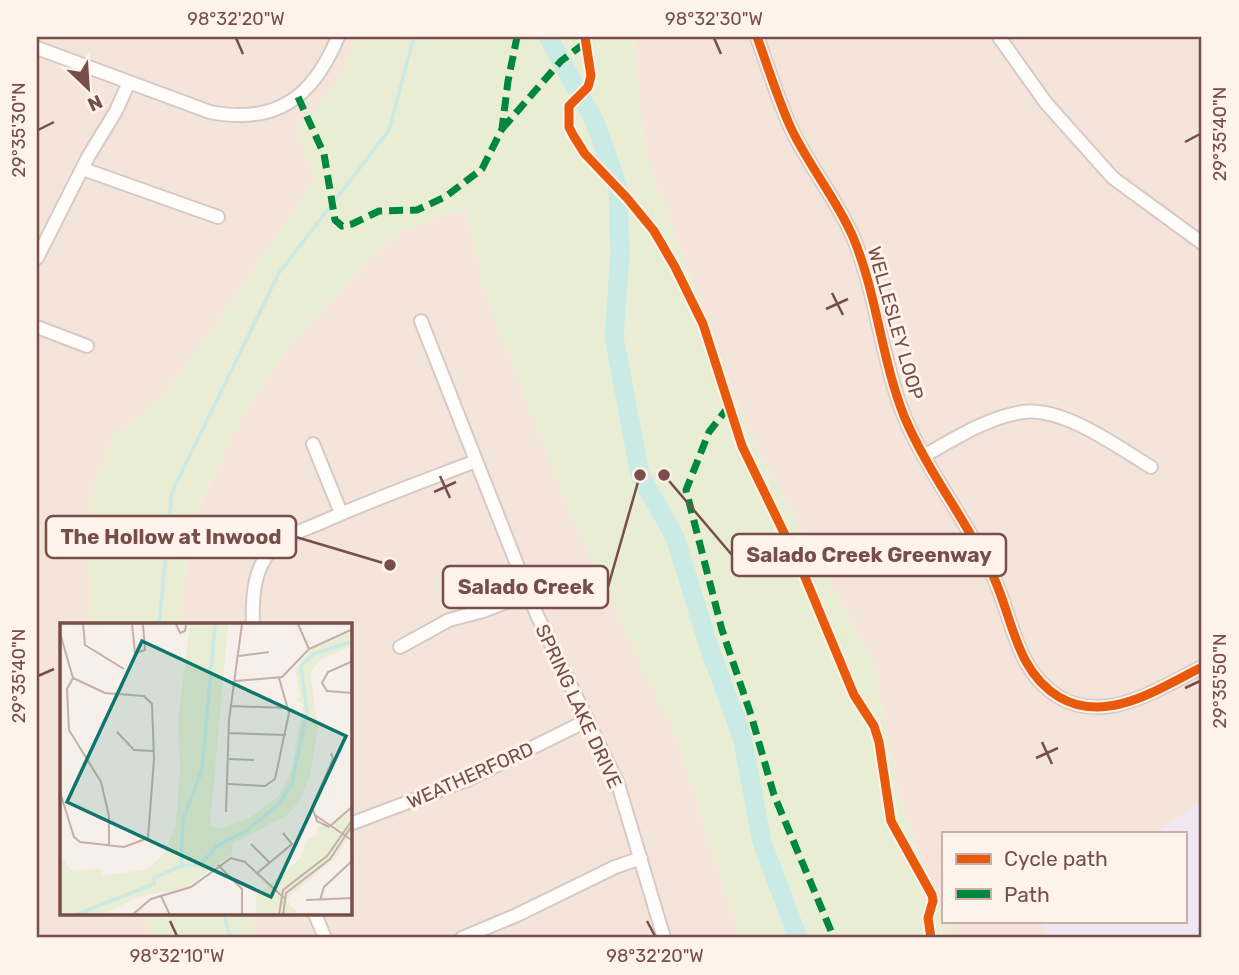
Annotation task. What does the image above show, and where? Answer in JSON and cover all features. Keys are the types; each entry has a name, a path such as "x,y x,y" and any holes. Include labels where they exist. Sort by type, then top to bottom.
{"street":[{"path":"37,48 211,112 231,116 261,114 290,102 306,90 325,66 338,37"},
{"name":"WELLESLEY LOOP","path":"757,37 791,127 853,239 865,272 892,380 904,414 924,456 984,558 1027,667 1057,696 1072,703 1102,708 1132,701 1202,667"},
{"path":"999,37 1046,103 1113,178 1202,243"},
{"path":"37,258 129,82"},
{"path":"83,169 218,217"},
{"name":"SPRING LAKE DRIVE","path":"421,321 528,594 618,784 664,938"},
{"path":"37,327 87,345"},
{"path":"924,456 985,424 1025,412 1067,419 1151,467"},
{"path":"313,444 341,513"},
{"path":"253,623 252,591 263,560 285,538 341,513 476,461"},
{"path":"400,647 449,620 528,594"},
{"name":"WEATHERFORD","path":"352,823 467,780 588,720"},
{"path":"462,938 517,915 615,867 640,859"},
{"path":"316,916 325,938"}],"shaded area":[{"path":"37,37 357,37 343,71 324,101 295,126 314,181 193,356 157,401 113,438 95,481 79,540 91,578 89,623 60,623 60,916 146,916 153,938 37,938"},
{"path":"635,37 1202,37 1202,801 1157,832 942,832 942,915 900,797 874,663 749,431 644,150"},
{"path":"466,209 483,289 677,740 740,938 256,938 250,916 352,916 352,623 182,623 180,610 194,521 234,431 283,354 370,259 403,230"},
{"path":"1202,801 1202,938 1044,938 1047,922 1186,922 1186,832 1157,832"},
{"path":"944,922 1047,922 1044,938 950,938"}],"green space":[{"path":"357,37 635,37 644,150 749,431 874,663 900,797 942,922 950,938 740,938 677,740 572,519 483,289 466,209 403,230 370,259 283,354 234,431 194,520 180,610 182,623 89,623 91,578 79,541 95,481 113,438 157,401 193,356 314,181 295,126 325,97"},
{"path":"146,916 250,916 256,938 153,938"}],"waterway":[{"path":"159,623 172,492 279,273 389,130 414,37"},
{"path":"548,37 595,122 618,187 620,255 614,337 640,475 675,537 708,644 742,737 762,842 798,938"},
{"path":"224,916 230,938"}],"marked path":[{"path":"298,97 324,154 335,220 342,226 379,211 417,210 445,197 482,169 502,129 517,37"},
{"path":"502,129 561,61 585,43"},
{"path":"729,406 709,432 686,490 722,630 751,715 774,795 834,938"}],"cycle path":[{"path":"585,37 591,76 588,87 569,106 569,127 585,154 654,231 703,324 742,446 802,570 854,695 874,726 879,742 891,821 932,895 928,918 931,938"},
{"path":"757,37 790,126 853,237 868,281 890,372 904,416 984,557 1018,644 1033,673 1059,697 1077,705 1095,707 1114,705 1151,693 1202,667"}],"place":[{"name":"Salado Creek","path":"640,475"},
{"name":"Salado Creek Greenway","path":"664,475"},
{"name":"The Hollow at Inwood","path":"390,565"}]}
